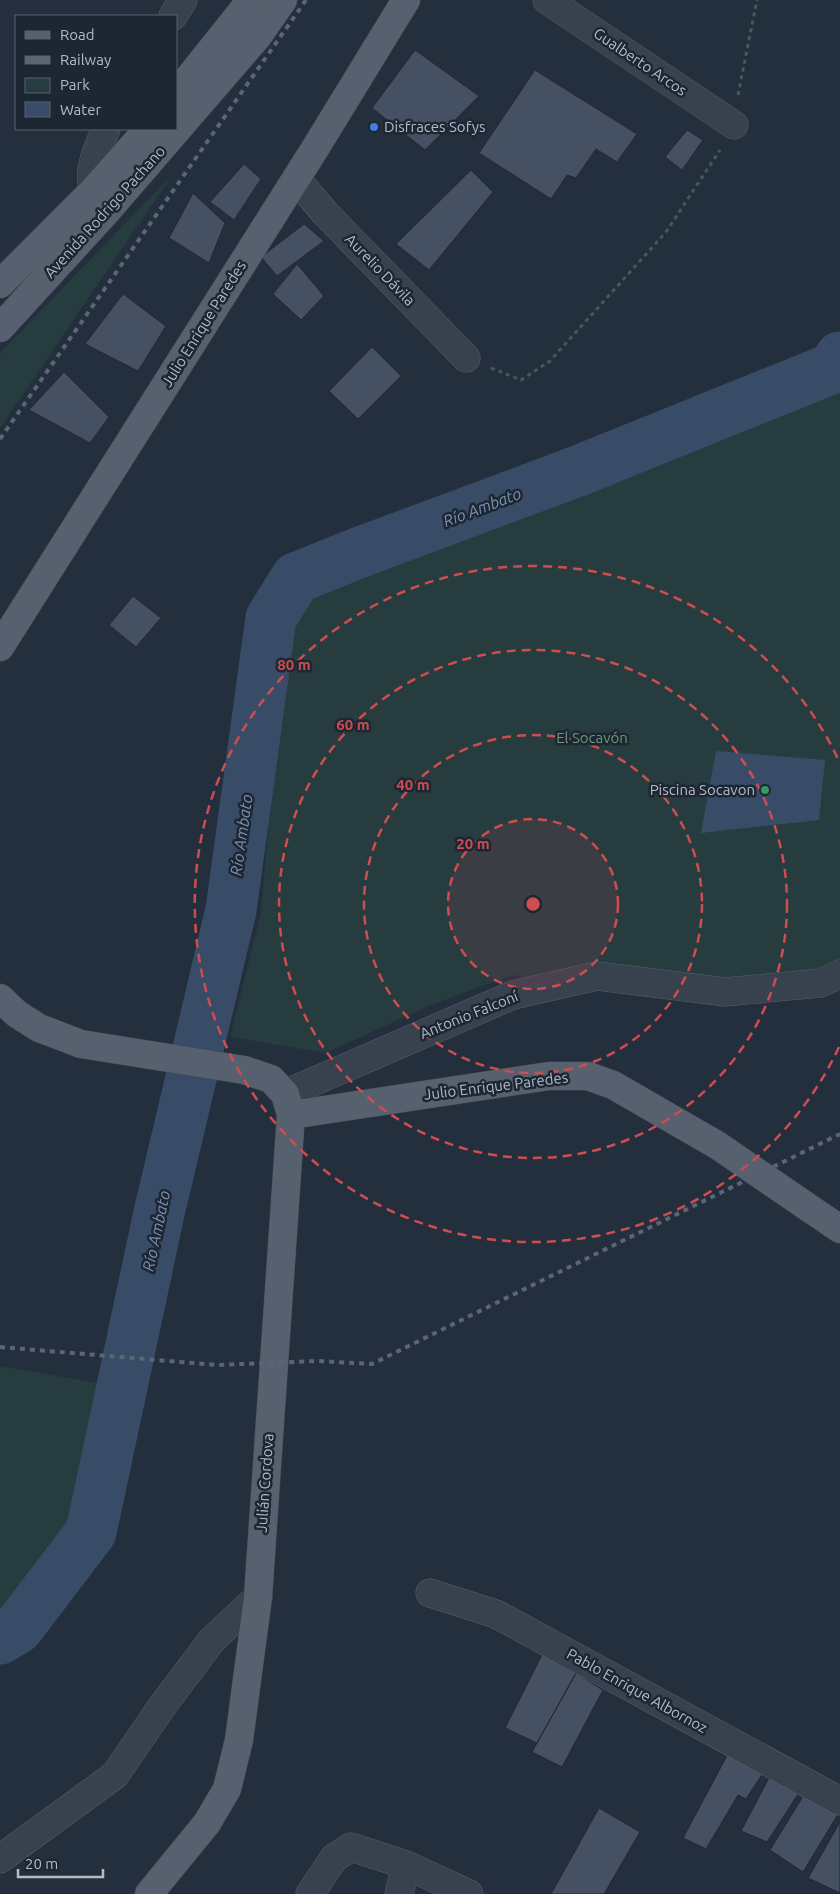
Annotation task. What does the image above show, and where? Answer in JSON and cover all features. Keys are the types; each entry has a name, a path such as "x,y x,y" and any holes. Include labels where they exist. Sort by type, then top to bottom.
{"main road":[{"path":"178,91 251,0"},
{"name":"Avenida Rodrigo Pachano","path":"178,120 258,36 283,0"},
{"name":"Julio Enrique Paredes","path":"0,647 296,179 406,0"},
{"name":"Avenida Rodrigo Pachano","path":"0,328 99,202 147,130"},
{"name":"Avenida Rodrigo Pachano","path":"0,284 99,202 168,130"},
{"path":"0,998 17,1014 39,1028 81,1044 244,1070 271,1080 288,1104"},
{"name":"Julio Enrique Paredes","path":"288,1104 549,1076 588,1076 613,1085 717,1145 840,1229"},
{"name":"Julián Cordova","path":"149,1894 206,1823 227,1789 239,1740 258,1597 288,1104"}],"street":[{"path":"174,15 183,0"},
{"name":"Gualberto Arcos","path":"547,0 734,125"},
{"path":"99,202 92,161 106,130"},
{"name":"Aurelio Dávila","path":"296,179 325,213 466,358"},
{"name":"Antonio Falconí","path":"288,1104 513,996 597,976 725,992 821,983 840,974"},
{"name":"Pablo Enrique Albornoz","path":"430,1593 496,1614 840,1801"},
{"path":"0,1859 115,1775 212,1640 258,1597"},
{"path":"310,1894 334,1858 351,1848 406,1865 468,1894"},
{"path":"400,1894 406,1865"}],"path":[{"path":"466,358 521,380 550,361 666,232 734,125 745,56 757,0"}],"green space":[{"path":"173,174 0,428 0,353"},
{"name":"El Socavón","path":"840,372 840,967 815,981 591,988 513,975 428,1006 326,1053 230,1037 261,913 285,626 308,590 361,560 580,479 712,427"},
{"path":"0,1366 103,1384 71,1531 13,1606 0,1614"}],"water":[{"name":"Piscina Socavon","path":"716,751 825,760 819,820 701,833"}],"building":[{"path":"415,50 479,96 425,150 372,108"},
{"path":"535,70 637,134 617,162 596,149 576,178 567,175 551,199 479,153"},
{"path":"687,130 703,140 682,170 665,157"},
{"path":"244,164 261,179 234,220 210,202"},
{"path":"471,170 493,192 429,270 396,244"},
{"path":"193,193 225,223 209,263 169,238"},
{"path":"304,224 324,241 277,276 261,257"},
{"path":"297,264 324,296 301,320 273,294"},
{"path":"123,294 166,326 138,371 85,344"},
{"path":"372,347 401,376 358,419 329,391"},
{"path":"64,372 109,417 90,443 29,410"},
{"path":"133,596 161,618 136,647 109,625"},
{"path":"546,1647 579,1668 537,1743 505,1728"},
{"path":"576,1673 603,1690 562,1767 532,1752"},
{"path":"730,1750 765,1770 746,1799 738,1795 706,1849 683,1838"},
{"path":"773,1770 802,1788 767,1842 741,1831"},
{"path":"805,1793 840,1811 803,1872 770,1850"},
{"path":"599,1808 640,1832 604,1894 551,1894"},
{"path":"840,1822 840,1893 808,1878"}],"waterway":[{"name":"Río Ambato","path":"0,1639 18,1628 91,1532 159,1213 231,910 271,618 296,578 578,471 833,368 840,357"}],"railway":[{"path":"0,439 306,0"},
{"path":"0,1347 217,1365 318,1361 372,1364 840,1134"}],"place":[{"name":"Disfraces Sofys","path":"374,127"},
{"name":"Piscina Socavon","path":"765,790"}]}
